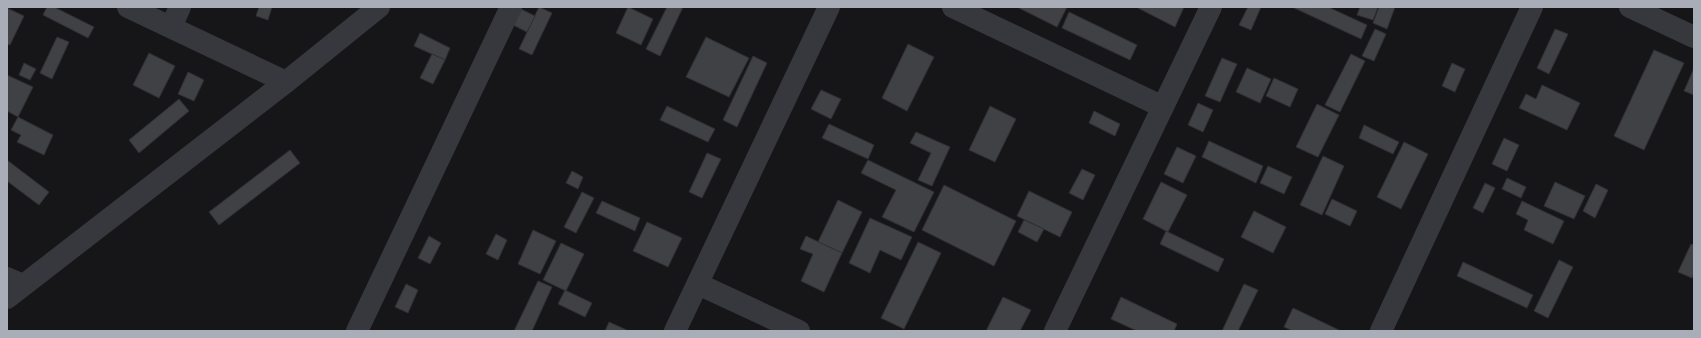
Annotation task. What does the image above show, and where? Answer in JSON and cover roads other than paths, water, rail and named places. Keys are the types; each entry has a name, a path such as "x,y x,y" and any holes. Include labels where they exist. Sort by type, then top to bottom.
{"street":[{"path":"128,7 286,82"},
{"path":"170,27 180,7"},
{"path":"12,287 286,82 379,7"},
{"path":"357,331 511,7"},
{"path":"676,331 829,7"},
{"path":"953,7 1163,107"},
{"path":"1055,331 1211,7"},
{"path":"1381,331 1532,7"},
{"path":"1630,7 1694,37"},
{"path":"698,284 799,331"}]}
